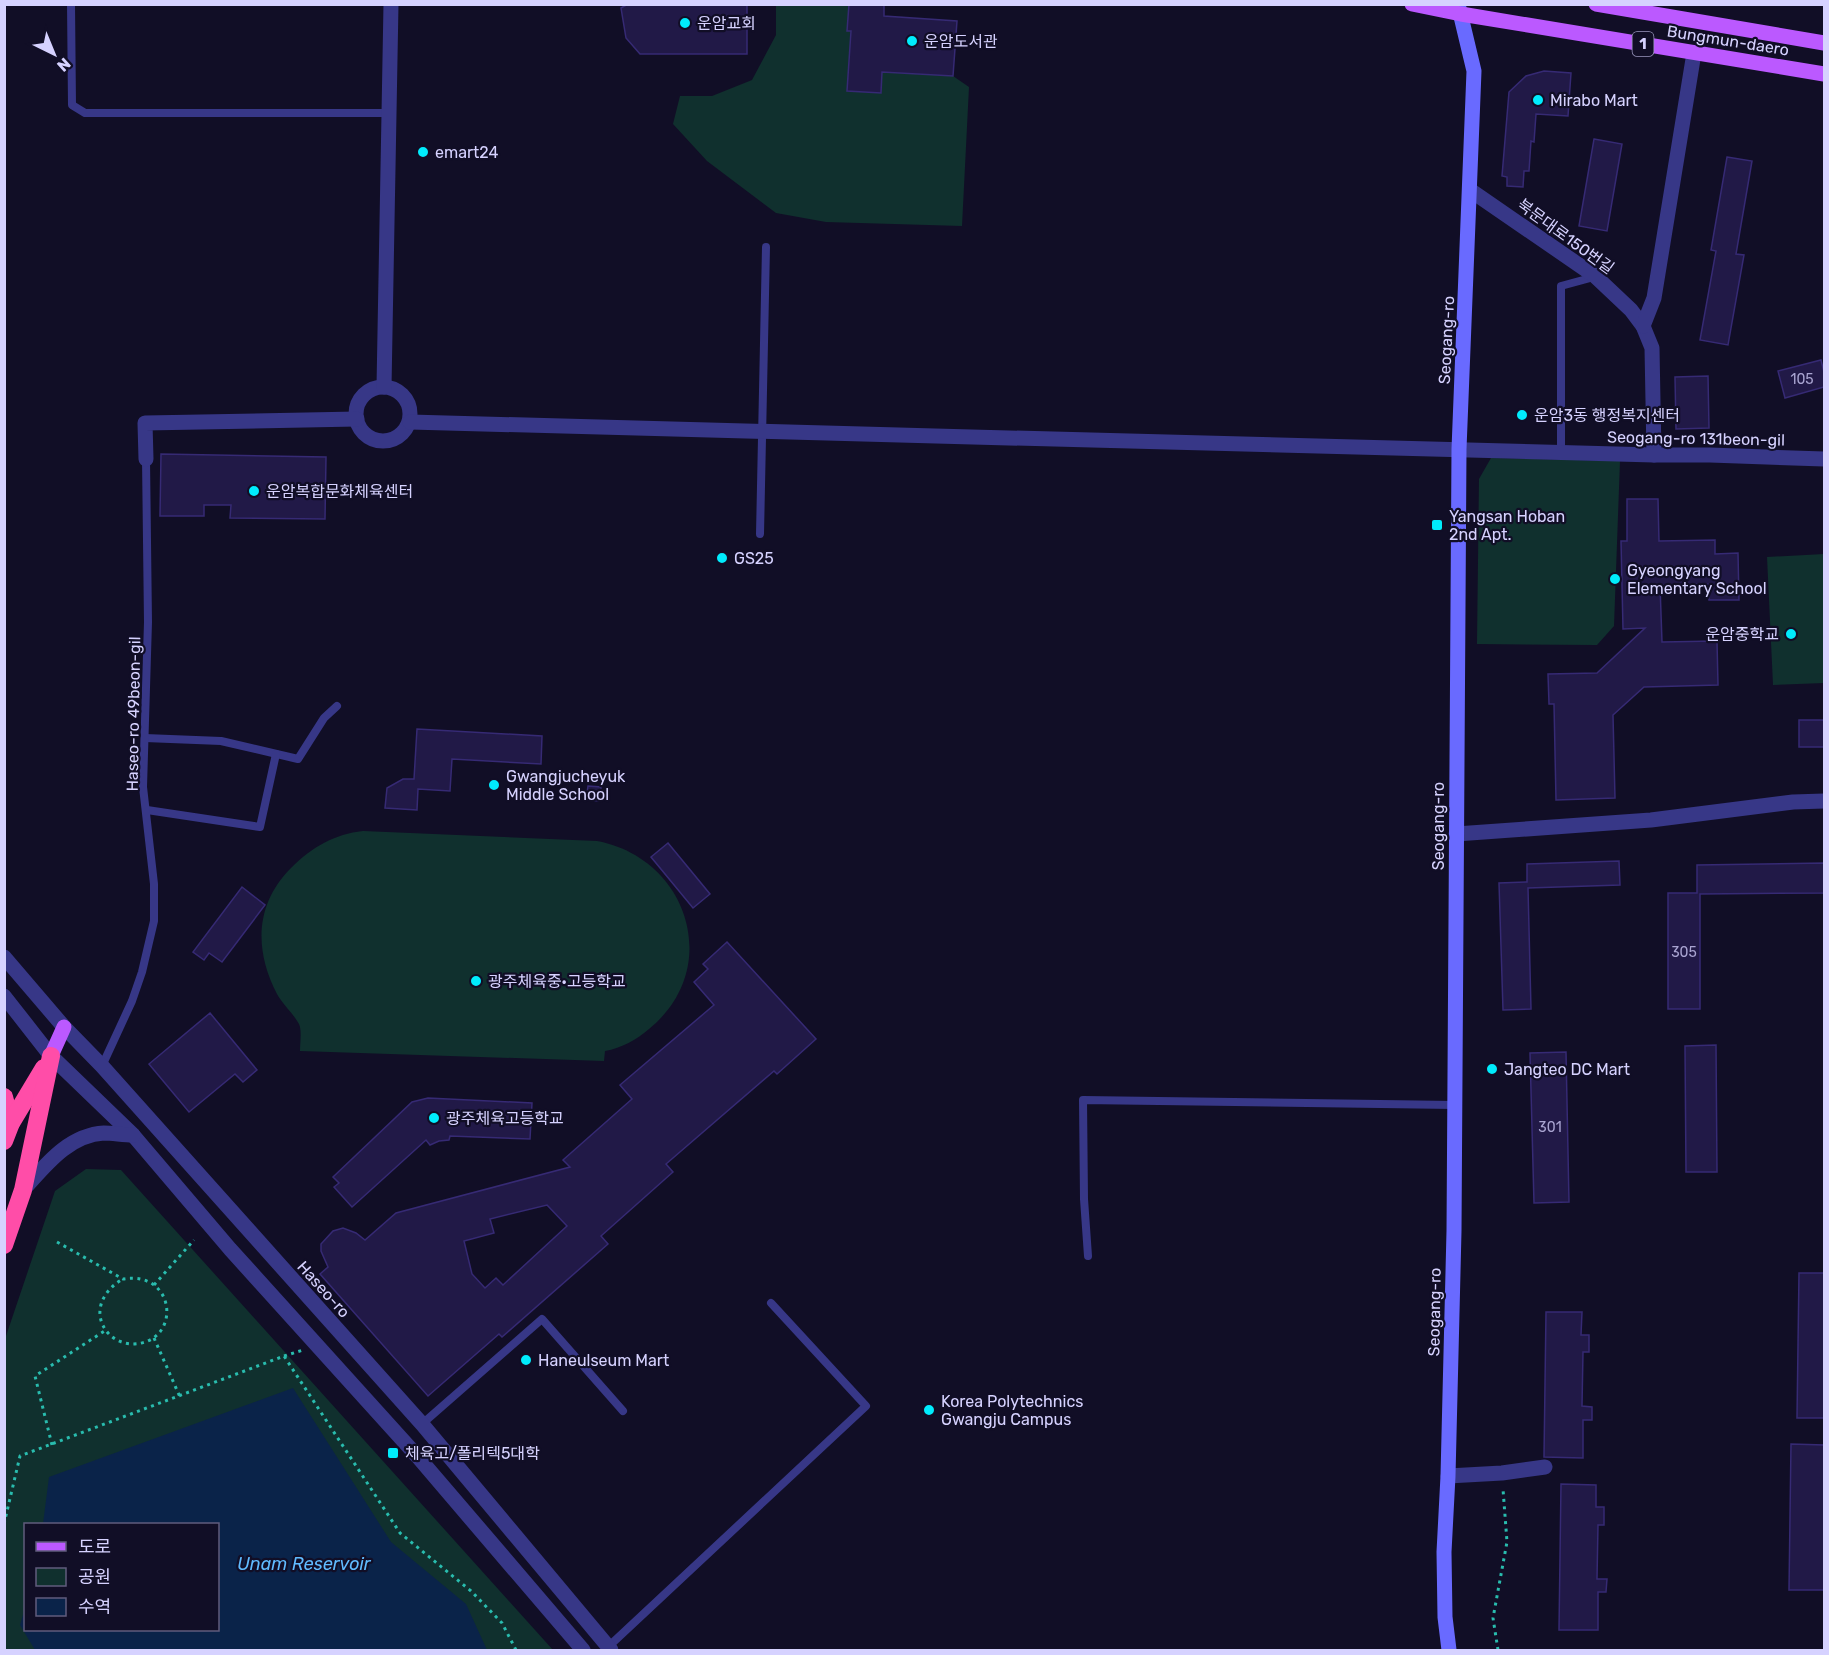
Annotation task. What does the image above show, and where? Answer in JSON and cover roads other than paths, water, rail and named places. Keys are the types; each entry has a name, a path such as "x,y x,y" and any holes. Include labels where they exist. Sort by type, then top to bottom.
{"highway":[{"path":"4,1141 11,1123 51,1056"},
{"path":"4,1245 23,1190 51,1056"},
{"path":"4,1097 11,1123"}],"main road":[{"name":"Bungmun-daero","path":"1412,4 1459,9 1694,53 1824,74"},
{"name":"Bungmun-daero","path":"1596,4 1824,43"},
{"name":"Seogang-ro","path":"1449,1650 1446,1636 1444,1584 1454,1105 1459,449 1474,70 1459,9"},
{"path":"51,1056 64,1027"}],"street":[{"path":"384,387 390,4"},
{"path":"1643,326 1654,298 1694,53"},
{"name":"북문대로150번길","path":"1470,190 1595,276 1631,310 1643,326 1652,348 1654,455"},
{"path":"384,387 404,395 411,412 410,422 405,430 399,437 390,441 380,441 363,433 357,419 357,406 362,397 369,391 384,387"},
{"path":"146,459 145,423 357,419"},
{"name":"Seogang-ro 131beon-gil","path":"410,422 1654,455 1710,454 1824,459"},
{"path":"1456,834 1651,820 1793,802 1824,801"},
{"name":"Haseo-ro","path":"4,957 64,1027 102,1066 422,1424 609,1649"},
{"path":"4,996 51,1056 133,1135 230,1249 418,1457 583,1650"},
{"path":"23,1190 56,1154 78,1140 102,1133 133,1135"},
{"path":"1448,1476 1502,1473 1545,1467"}],"lane":[{"path":"71,4 72,105 85,113 389,113"},
{"path":"760,534 766,247"},
{"path":"1560,452 1561,286 1595,276"},
{"name":"Haseo-ro 49beon-gil","path":"102,1066 132,1001 142,972 154,921 154,884 143,787 148,622 146,459"},
{"path":"145,738 222,741 298,759 324,718 337,706"},
{"path":"147,810 260,827 276,754"},
{"path":"1088,1256 1084,1199 1083,1100 1454,1105"},
{"path":"609,1649 866,1406 771,1303"},
{"path":"422,1424 542,1319 623,1411"}],"water":[{"name":"Unam Reservoir","path":"293,1388 391,1542 466,1604 487,1650 35,1650 20,1625 24,1611 24,1631 219,1631 219,1523 43,1523 49,1477"}],"place":[{"name":"운암교회","path":"685,23"},
{"name":"운암도서관","path":"912,41"},
{"name":"Mirabo Mart","path":"1538,100"},
{"name":"emart24","path":"423,152"},
{"name":"운암3동 행정복지센터","path":"1522,415"},
{"name":"운암복합문화체육센터","path":"254,491"},
{"name":"Yangsan Hoban 2nd Apt.","path":"1437,525"},
{"name":"GS25","path":"722,558"},
{"name":"Gyeongyang Elementary School","path":"1615,579"},
{"name":"운암중학교","path":"1791,634"},
{"name":"Gwangjucheyuk Middle School","path":"494,785"},
{"name":"광주체육중·고등학교","path":"476,981"},
{"name":"Jangteo DC Mart","path":"1492,1069"},
{"name":"광주체육고등학교","path":"434,1118"},
{"name":"Haneulseum Mart","path":"526,1360"},
{"name":"Korea Polytechnics Gwangju Campus","path":"929,1410"},
{"name":"체육고/폴리텍5대학","path":"393,1453"}]}
